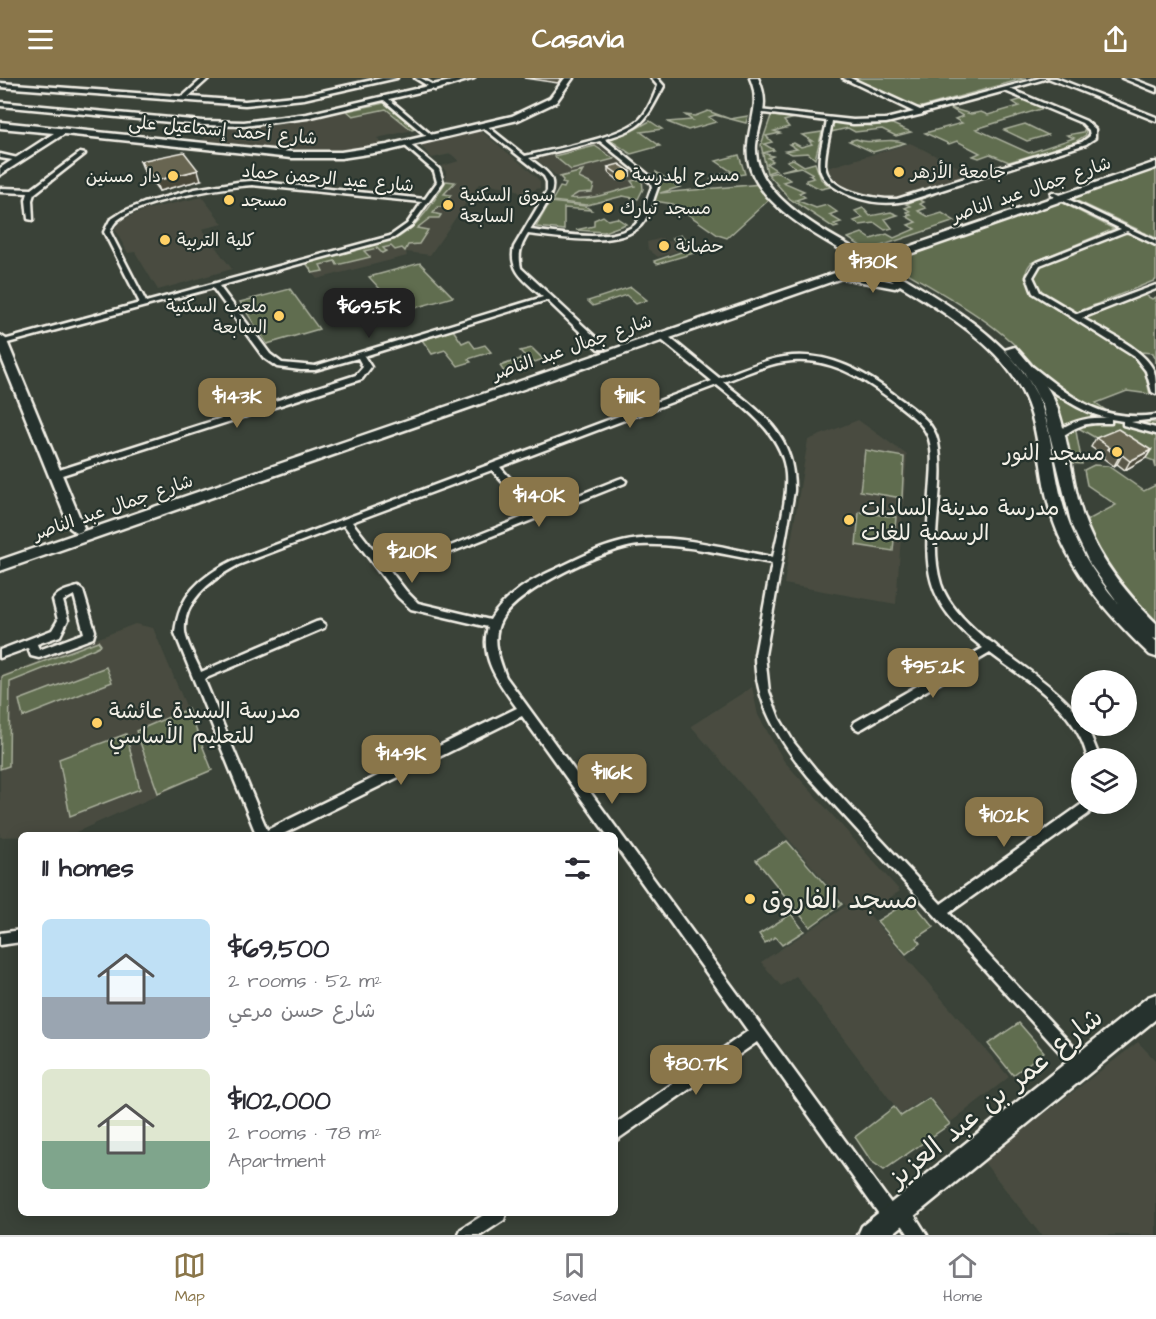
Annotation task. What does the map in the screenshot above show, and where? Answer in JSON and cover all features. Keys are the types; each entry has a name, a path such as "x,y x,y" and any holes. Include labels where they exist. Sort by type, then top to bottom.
{"main road":[{"path":"0,85 233,103 269,101 370,80 393,78"},
{"name":"شارع أحمد إسماعيل على","path":"0,125 300,156 353,154 515,118 542,107 557,96 569,78"},
{"path":"754,78 762,93 763,113"},
{"path":"762,78 771,98 750,149 752,165 758,178 774,198 790,212 976,320 1025,365 1048,396 1071,500 1080,529 1100,567 1120,595 1156,633"},
{"path":"0,172 63,131"},
{"name":"شارع جمال عبد الناصر","path":"1057,196 1156,159"},
{"name":"شارع جمال عبد الناصر","path":"0,554 661,335 871,259 1156,165"},
{"path":"871,259 982,338 1011,365 1023,381 1039,417 1053,498 1063,530 1087,574 1124,620 1156,651"},
{"path":"834,272 871,279 913,291"},
{"name":"شارع جمال عبد الناصر","path":"0,566 490,390 601,347 834,272"},
{"path":"1,341 77,528"},
{"path":"1053,498 1071,500"},
{"name":"شارع عمر بن عبد العزيز","path":"871,1235 1156,1005"}],"street":[{"path":"183,99 206,78"},
{"path":"418,78 434,88"},
{"path":"0,104 223,124 287,120 471,78"},
{"path":"523,158 600,138 625,130 642,120 661,86 654,78"},
{"path":"846,78 921,113"},
{"path":"763,113 830,120 880,122 1048,78 1156,119"},
{"path":"1125,78 1156,90"},
{"path":"830,120 822,165 824,174 854,195 886,201 908,199 1087,142 1094,137 1094,131 1084,122 1005,89"},
{"path":"386,99 432,138"},
{"path":"484,126 546,175 551,185 516,252 516,265 523,276 601,347"},
{"path":"526,232 604,237 627,231 639,223 655,187 654,182 600,138"},
{"path":"1,341 386,240 406,228 439,185 440,174 406,144"},
{"path":"31,219 29,198 33,191 82,154"},
{"path":"0,156 20,159"},
{"name":"شارع عبد الرحمن حماد","path":"144,305 107,232 107,225 113,218 135,207 224,186 252,183 428,201"},
{"path":"0,190 33,191"},
{"path":"1057,196 1156,243"},
{"path":"1126,229 1037,264 1032,270 1030,281 1037,293 1138,354 1150,370 1156,392"},
{"path":"215,286 267,356 280,365 315,368 547,298"},
{"path":"1077,317 1156,287"},
{"path":"661,335 769,425 787,456 791,482 760,655 762,686 774,719 800,760 1081,1065"},
{"path":"56,474 359,377 367,367 360,355"},
{"path":"262,832 180,633 185,606 197,589 214,574 235,563 777,361 822,360 864,375 921,419 931,434 934,445 935,582 942,599 954,615 1073,717 1091,748"},
{"path":"1025,365 1070,401 1085,409 1132,419 1156,417"},
{"path":"1058,435 1069,426 1097,420 1130,423 1156,431"},
{"path":"494,465 537,514"},
{"path":"446,551 621,481"},
{"path":"346,521 402,594 415,606 494,625"},
{"path":"612,832 502,680 494,662 491,644 494,625 508,602 531,583 609,548 626,544 663,543 777,561"},
{"path":"0,654 59,630 63,620 58,600 66,594 78,591 90,631 89,635 39,654 35,653 31,642"},
{"path":"197,678 320,626"},
{"path":"859,725 992,647"},
{"path":"272,832 524,710"},
{"path":"940,912 1078,814"},
{"path":"618,840 758,1033 897,1214 919,1235"},
{"path":"0,939 18,936"},
{"path":"618,1130 758,1033"},
{"path":"467,1235 495,1216"}],"shaded area":[{"path":"385,102 418,129 377,138 383,145 330,153 296,153 199,143 215,128 278,125"},
{"name":"سوق السكنية السابعة","path":"471,131 482,132 528,169 540,181 540,188 521,194 512,187 479,184 430,255 406,252 407,256 317,279 305,263 379,244 396,238 415,225 446,180 446,172 442,166 459,161 451,154 432,158 419,144"},
{"name":"جامعة الأزهر","path":"910,143 975,175 909,195 889,198 855,193 836,181 827,168"},
{"path":"598,144 639,174 643,185 638,199 623,196 587,205 552,201 560,187 564,188 566,184 536,159 537,157"},
{"name":"كلية التربية","path":"202,197 223,224 202,229 232,269 158,290 135,252 128,253 115,230 119,221 144,210"},
{"name":"حضانة","path":"662,238 666,241 675,241 686,249 658,257 648,249 647,242"},
{"name":"مدرسة مدينة السادات الرسمية للغات","path":"858,420 907,455 896,604 784,584 808,440"},
{"name":"مدرسة السيدة عائشة للتعليم الأساسي","path":"135,624 153,628 213,770 77,832 18,832 18,836 0,837 0,676"},
{"path":"752,687 758,715 784,761 900,891 868,913 1009,1077 951,1122 929,1096 901,1114 796,976 781,986 761,962 846,906 691,726"},
{"path":"1138,1042 1156,1061 1156,1235 1041,1235 983,1161"}],"green space":[{"path":"852,78 1026,78 915,107"},
{"path":"1023,99 1044,108 976,129 1029,153 1074,138 1067,135 1083,132 1085,128 1086,135 1075,142 1009,162 990,154 979,158 973,156 980,153 957,141 949,144 925,133 962,123 955,119 963,116 950,108 971,114 981,112 988,115 1019,106 1013,102"},
{"path":"384,103 416,129 412,130 386,109 353,116 347,111"},
{"path":"708,111 729,119 715,115 709,117 716,122 688,130 667,122 692,120 685,115 695,116"},
{"path":"748,116 746,123 730,119"},
{"path":"771,116 795,118 784,121 789,127 774,131 780,133 766,136 772,142 764,144 774,150 763,153 773,156 768,158 773,161 767,164 776,170 767,173 761,145"},
{"path":"756,119 753,164 775,194 822,230 800,218 773,196 727,238 718,235 673,204 654,201 659,186 656,172 680,187 660,193 761,184 753,167 750,152"},
{"path":"650,121 662,129 641,132 660,146 631,154 609,139 630,132"},
{"path":"834,123 872,126 890,123 911,132 896,136 882,129 855,132 848,128 831,132"},
{"path":"1025,124 1048,135 1027,141 1004,130"},
{"path":"822,132 815,159 808,153 792,154 785,151 797,149 789,144 794,143 801,147 812,144 809,141 812,141 802,135"},
{"path":"856,139 868,142 892,140 905,143 873,152 849,141"},
{"path":"595,146 614,159 571,170 554,156"},
{"path":"739,155 745,174 711,179 714,176 732,172 716,161"},
{"path":"793,159 804,166 815,163 821,179 830,187 821,189 806,182 814,178 809,175 813,174 801,167 781,171 795,167 787,161"},
{"path":"1156,167 1156,238 1071,198 1071,196"},
{"path":"583,171 579,178 594,185 592,192 578,193 570,198 603,195 635,186 631,181 642,179 643,189 638,199 623,196 587,205 552,201 560,187 564,188 566,184 562,183 563,180 560,177"},
{"path":"778,172 790,180 783,182 804,191 799,193 805,197 796,200 816,208 827,205 837,212 829,215 841,222 834,224 838,227 834,228 790,199 768,174"},
{"path":"446,181 455,182 444,194 451,195 443,207 438,207 433,213 441,215 439,218 430,218 417,228 428,230 419,244 408,245 405,251 402,248 395,250 391,246 383,248 386,251 382,253 377,248 364,251 370,257 337,265 335,261 320,265 323,271 313,273 306,263 399,237 420,219"},
{"path":"933,195 920,200 924,202 920,204 926,208 918,211 929,217 942,213 955,221 872,249 862,247 848,238 862,233 871,239 887,234 894,238 915,229 908,225 916,222 906,216 911,215 907,212 910,211 905,208 910,206 906,204"},
{"path":"550,202 585,206 591,210 564,208 564,230 536,227"},
{"path":"1053,202 1063,203 1114,229 1031,263 1026,276 1033,290 1047,303 1129,353 1140,363 1150,394 1127,391 1096,403 1108,412 1109,417 1156,423 1156,468 1154,461 1103,442 1075,426 1082,464 1070,463 1062,421 1053,396 1040,374 1023,353 1003,335 957,302 887,261"},
{"path":"863,208 870,216 891,212 898,215 885,219 892,228 885,230 875,223 860,225 854,221 863,218 855,211"},
{"path":"603,216 608,220 617,218 626,224 604,232 576,230 594,226 594,220"},
{"path":"1120,233 1131,234 1156,247 1156,280 1075,313 1055,303 1038,288 1033,274 1041,264"},
{"path":"681,235 701,251 657,264 654,261 687,250 672,238"},
{"path":"420,263 453,297 401,312 369,277"},
{"path":"631,287 647,300 636,304 626,295 593,306 588,301"},
{"name":"ملعب السكنية السابعة","path":"290,289 319,329 267,344 240,302"},
{"path":"1141,293 1152,299 1156,297 1156,363 1153,353 1140,352 1081,318"},
{"path":"453,330 462,343 469,340 475,348 485,345 491,352 468,359 471,362 458,366 445,350 432,354 422,340"},
{"path":"532,348 543,359 505,373 500,366 526,357 520,351"},
{"path":"865,450 904,457 902,498 860,491"},
{"path":"1094,465 1108,466 1144,491 1156,485 1156,623 1111,571 1084,522 1116,505 1087,485 1084,470"},
{"path":"859,512 896,517 893,551 856,545"},
{"path":"98,641 101,645 93,649 10,682 9,766 0,769 2,677"},
{"path":"106,667 112,682 23,717 19,700"},
{"path":"188,709 212,770 158,793 136,731"},
{"path":"126,734 140,789 70,816 59,759"},
{"path":"787,841 842,904 810,927 756,860"},
{"path":"911,900 934,927 917,938 920,943 906,954 877,921"},
{"path":"791,914 804,931 782,945 775,937 765,943 759,934"},
{"path":"1019,1023 1044,1052 1013,1075 988,1044"},
{"path":"929,1098 950,1124 884,1170 871,1161 855,1137 894,1107 901,1116"}],"building":[{"path":"184,152 198,170 155,181 140,161"},
{"path":"619,164 630,171 618,174 608,167"},
{"path":"1118,429 1151,450 1130,461 1122,455 1119,457 1096,438"}],"place":[{"name":"جامعة الأزهر","path":"899,172"},
{"name":"مسرح المدرسة","path":"620,175"},
{"name":"دار مسنين","path":"173,176"},
{"name":"مسجد","path":"229,200"},
{"name":"سوق السكنية السابعة","path":"448,205"},
{"name":"مسجد تبارك","path":"608,208"},
{"name":"كلية التربية","path":"165,240"},
{"name":"حضانة","path":"664,246"},
{"name":"ملعب السكنية السابعة","path":"279,316"},
{"name":"مسجد النور","path":"1117,452"},
{"name":"مدرسة مدينة السادات الرسمية للغات","path":"849,520"},
{"name":"مدرسة السيدة عائشة للتعليم الأساسي","path":"97,723"},
{"name":"مسجد الفاروق","path":"750,899"}]}
